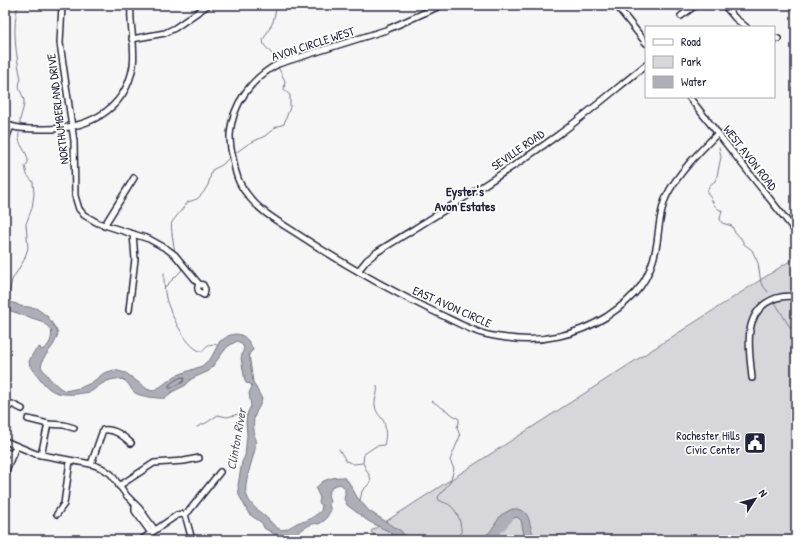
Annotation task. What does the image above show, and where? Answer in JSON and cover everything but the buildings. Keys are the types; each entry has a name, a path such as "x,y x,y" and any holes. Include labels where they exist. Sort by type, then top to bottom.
{"street":[{"name":"NORTHUMBERLAND DRIVE","path":"62,5 60,43 75,155 76,202 84,215 104,226 133,234 167,249 175,255 199,284"},
{"path":"5,124 29,129 72,127 92,121 107,112 126,89 133,67 134,57 131,26 131,5"},
{"path":"132,39 165,33 176,28 208,5"},
{"name":"AVON CIRCLE WEST","path":"358,271 283,224 247,196 237,178 234,166 230,135 233,120 244,93 253,82 269,69 278,64 386,30 442,5"},
{"path":"616,5 645,42"},
{"path":"682,16 696,5"},
{"path":"724,5 735,18 745,26"},
{"name":"SEVILLE ROAD","path":"358,271 367,260 377,252 471,194 557,136 645,66"},
{"name":"WEST AVON ROAD","path":"690,98 796,232"},
{"path":"5,141 11,126"},
{"name":"EAST AVON CIRCLE","path":"358,271 416,303 482,334 533,340 549,338 583,329 604,318 626,303 639,290 652,265 660,217 666,198 677,181 718,133"},
{"path":"104,226 134,178"},
{"path":"129,310 135,259 133,234"},
{"path":"752,378 749,334 750,325 755,314 762,306 772,299 783,296 796,297"},
{"path":"5,410 12,404 22,409"},
{"path":"28,419 74,428"},
{"path":"41,455 48,424"},
{"path":"91,464 103,430 116,432 131,443"},
{"path":"5,441 41,455 91,464 111,474 135,506 136,511 153,531"},
{"path":"5,473 16,446"},
{"path":"6,452 13,454"},
{"path":"120,486 154,463 184,461 199,458"},
{"path":"56,514 64,504 70,461"},
{"path":"140,540 177,515 184,515 192,508 220,472"},
{"path":"184,515 192,540"}],"green space":[{"path":"796,257 796,540 377,540 371,531"}],"water":[{"path":"5,301 20,306 36,308 47,316 56,329 58,334 54,344 43,359 41,367 50,379 65,391 80,388 91,383 104,373 114,370 126,373 147,389 152,391 175,376 202,366 211,358 220,341 233,334 241,335 247,339 253,350 249,354 253,382 262,399 254,419 255,449 246,486 247,496 251,503 277,528 283,530 298,522 308,520 321,511 322,505 319,503 320,498 316,489 324,481 335,477 343,477 348,481 357,497 369,511 401,531 409,540 398,540 390,532 368,521 347,505 344,499 345,488 340,484 333,486 328,494 331,510 325,520 319,524 312,524 291,536 290,534 286,536 274,534 264,528 262,523 249,514 239,495 238,485 242,462 245,456 247,435 246,422 247,414 251,406 249,393 252,387 251,384 246,383 245,381 241,358 244,348 241,343 237,341 227,347 209,371 191,379 186,385 172,392 165,398 149,397 137,394 133,391 129,384 120,379 108,381 89,392 77,394 59,393 53,391 44,384 30,366 29,362 36,350 40,347 41,350 44,349 49,344 52,335 51,329 41,321 5,309"},
{"path":"512,509 524,512 527,515 537,540 527,540 524,535 521,520 517,517 509,520 500,529 494,540 479,540 490,532 501,515"}],"waterway":[{"path":"18,5 15,23 15,42 21,79 19,88 24,103 20,124"},
{"path":"276,63 273,55 264,45 263,40 273,22 277,5"},
{"path":"234,154 248,144 265,136 276,127 284,124 290,107 290,95 284,90 285,81 278,67"},
{"path":"7,302 12,280 24,260 28,248 26,224 32,208 34,194 33,182 27,175 25,166 28,163 28,159 19,141 19,133"},
{"path":"719,147 721,157 717,176 715,181 709,186 707,193 715,206 722,210 720,219 722,223 732,226 735,233 741,238 744,244 752,250 758,263 761,283 768,292"},
{"path":"175,253 172,222 188,202 197,199 203,193 208,185 212,170 222,165 230,157"},
{"path":"164,288 182,270 176,260"},
{"path":"164,273 165,291 168,304 174,319 189,343 200,351 203,351 208,345 217,345"},
{"path":"776,304 796,334"},
{"path":"360,501 362,491 369,484 371,479 363,463 364,454 376,446 384,445 385,440 384,422 377,413 375,405 377,386"},
{"path":"432,401 459,419 457,427 460,436 450,460 454,469 450,482 438,497 439,500 451,506 457,513 461,527 460,540"},
{"path":"197,427 218,415 227,417 243,413 247,415"},
{"path":"339,449 346,461 354,464 362,463"},
{"name":"Clinton River","path":"489,540 509,519"},
{"path":"285,536 285,540"}],"place":[{"name":"Rochester Hills Civic Center","path":"755,443"}],"district":[{"name":"Eyster's Avon Estates","path":"465,198"}]}
